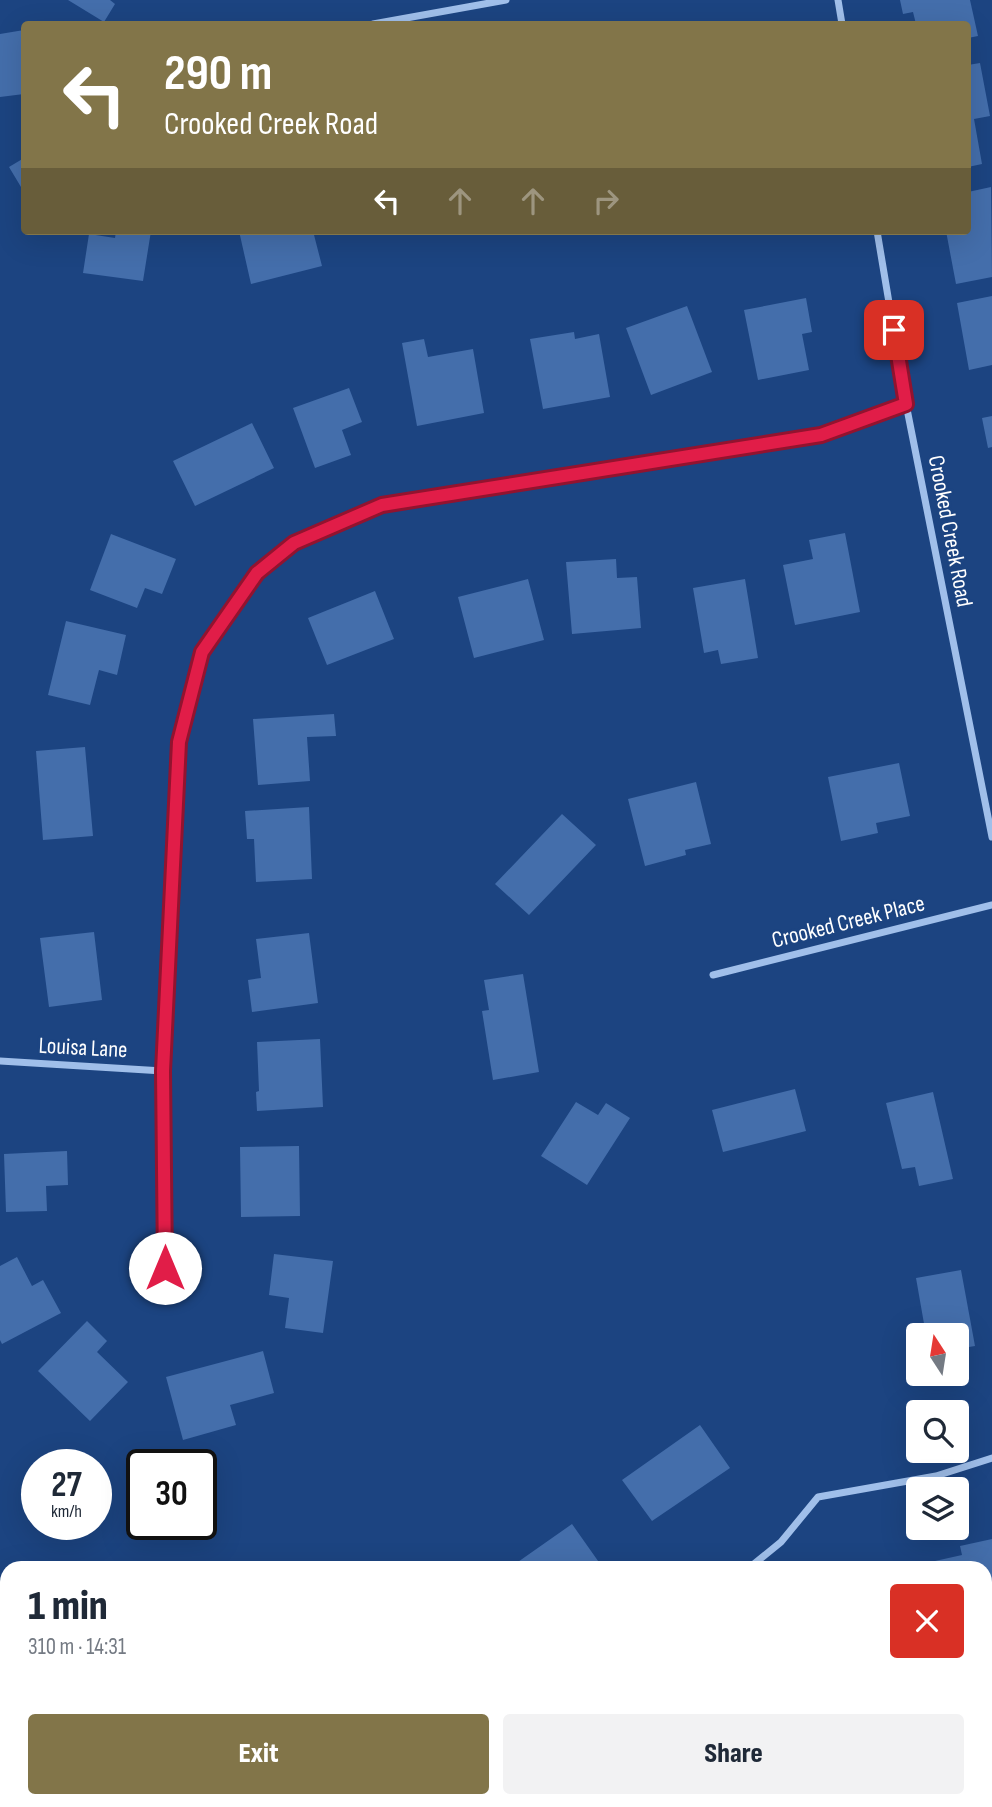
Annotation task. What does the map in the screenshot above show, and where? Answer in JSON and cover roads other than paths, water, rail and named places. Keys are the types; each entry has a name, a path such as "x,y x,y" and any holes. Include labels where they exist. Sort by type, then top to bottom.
{"street":[{"path":"390,21 506,0"},
{"path":"838,0 842,21"},
{"name":"Crooked Creek Road","path":"878,235 906,404 992,837"},
{"path":"165,1268 163,1071 179,742 202,652 257,573 294,543 382,505 821,435 906,404"},
{"name":"Crooked Creek Place","path":"713,975 992,905"},
{"name":"Louisa Lane","path":"0,1061 163,1071"},
{"path":"758,1561 781,1542 818,1497 936,1476 992,1458"}]}
